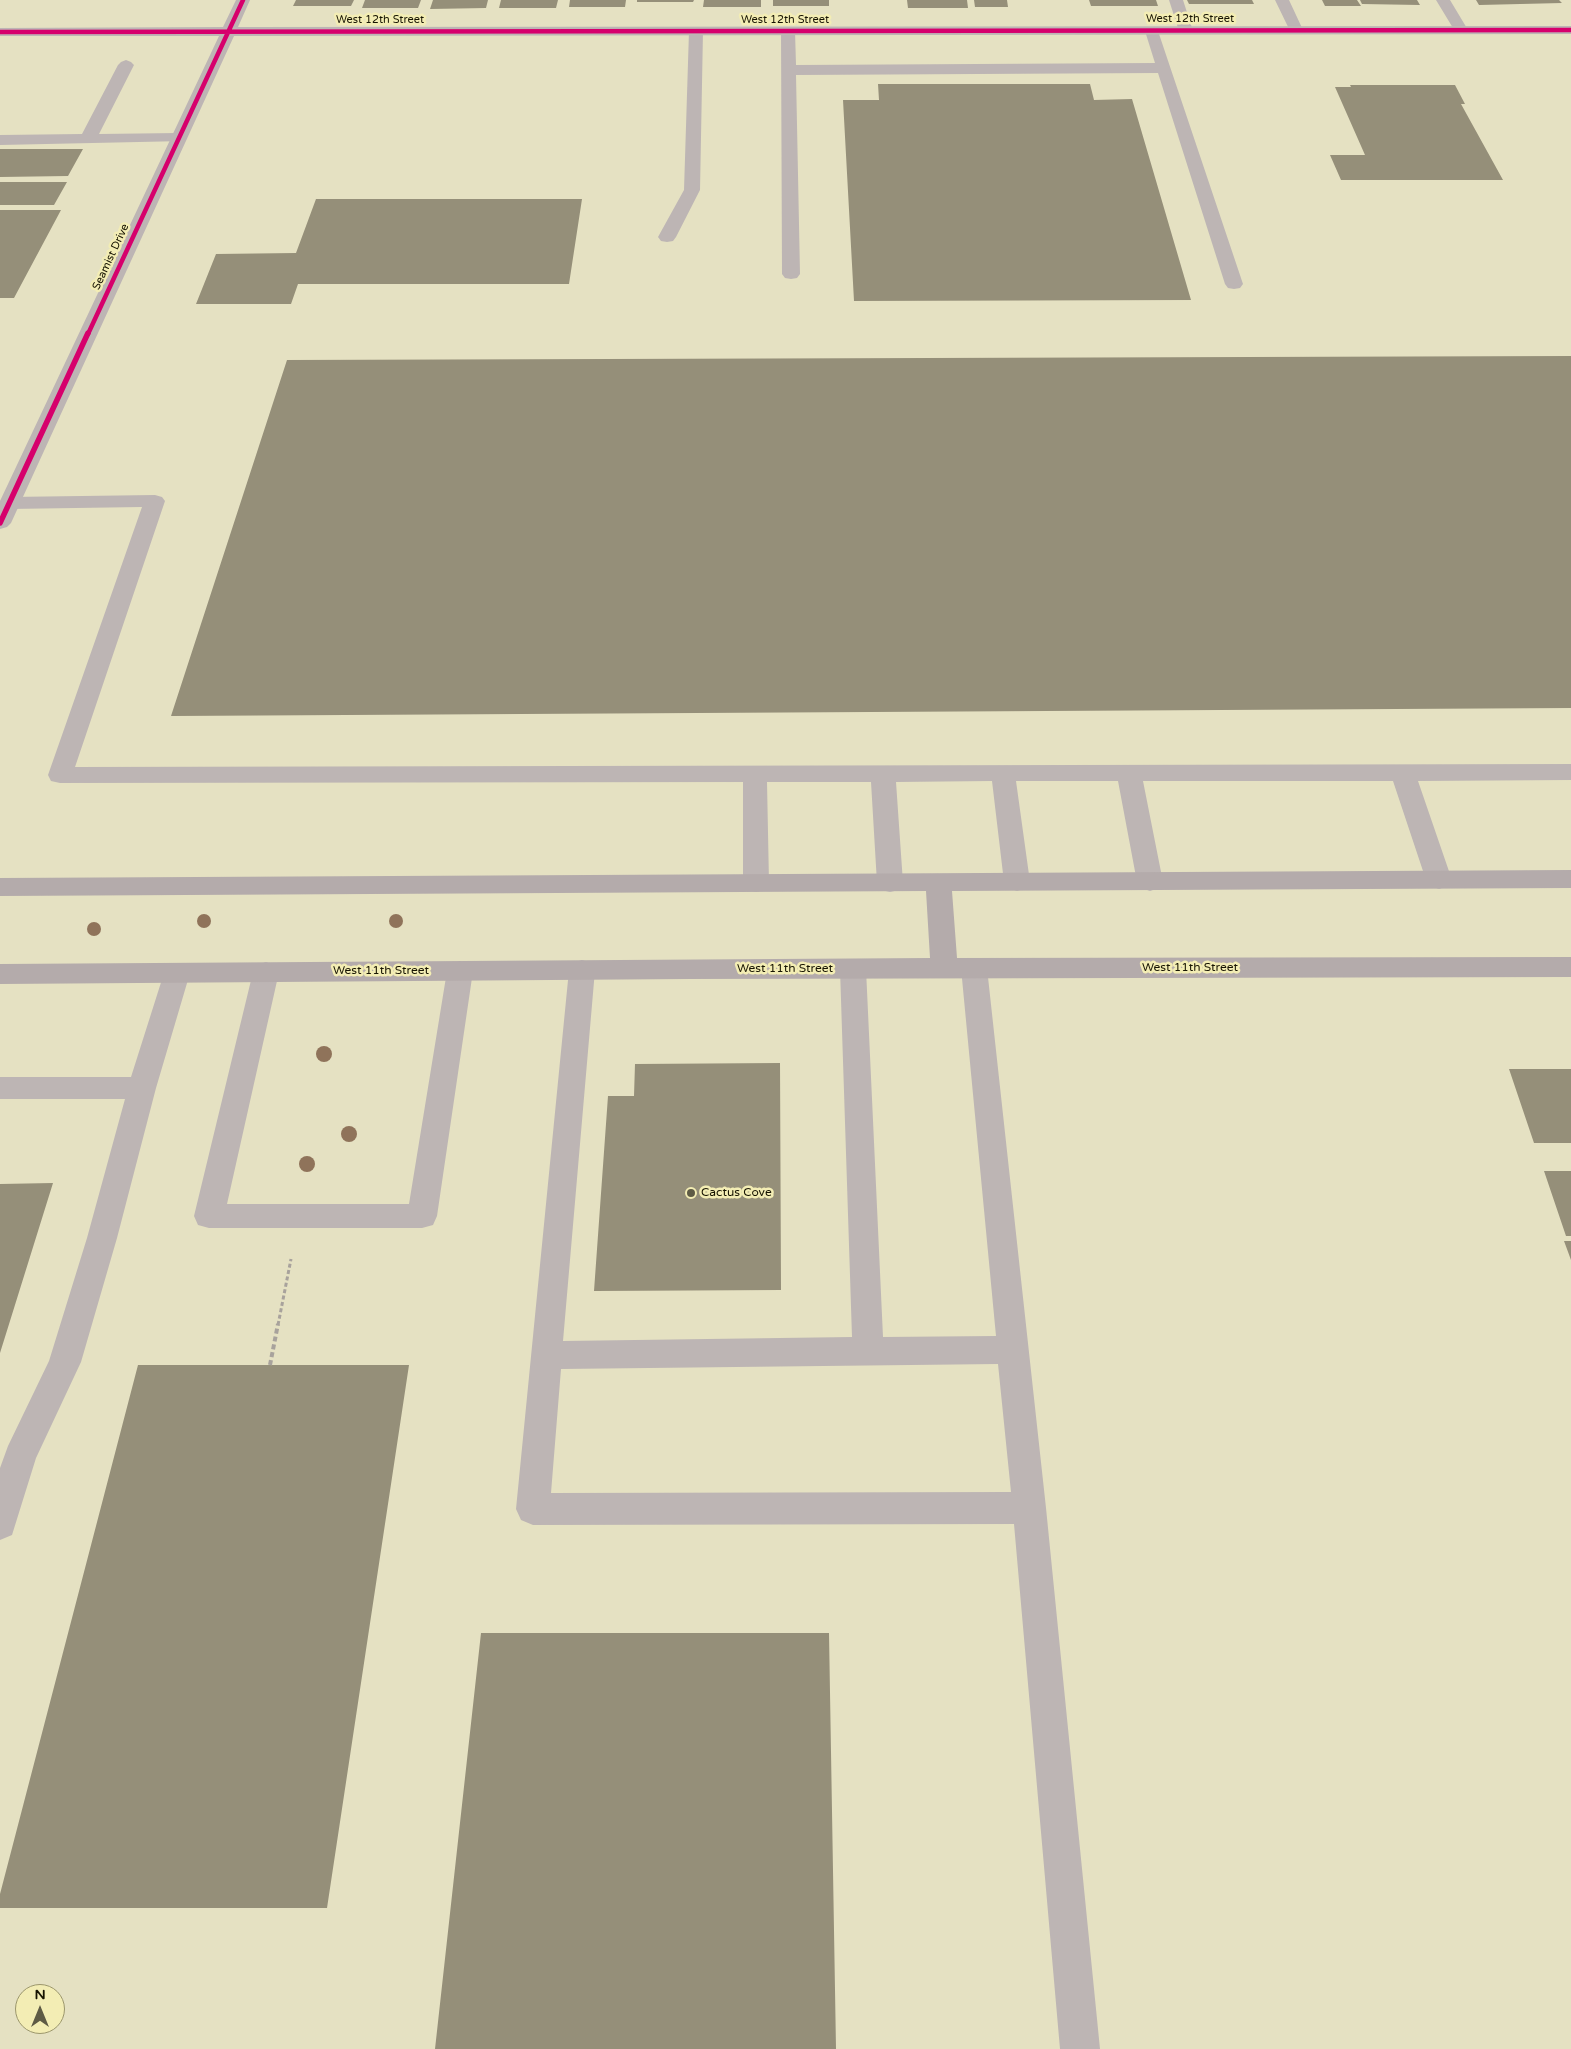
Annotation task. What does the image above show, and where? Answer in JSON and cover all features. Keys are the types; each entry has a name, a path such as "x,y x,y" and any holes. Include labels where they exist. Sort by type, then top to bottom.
{"main road":[{"path":"0,887 1571,879"},
{"path":"938,882 959,968"},
{"name":"West 11th Street","path":"0,974 959,968 1571,967"}],"street":[{"name":"Seamist Drive","path":"5,513 243,0"},
{"path":"1176,0 1186,30"},
{"path":"1282,0 1296,30"},
{"path":"1443,0 1461,30"},
{"path":"1152,30 1234,284"},
{"name":"West 12th Street","path":"0,32 1571,30"},
{"path":"668,237 692,190 696,31"},
{"path":"788,31 791,274"},
{"path":"88,139 126,64"},
{"path":"788,70 1164,68"},
{"path":"0,140 178,138"},
{"path":"5,513 155,501 60,776 1571,772"},
{"path":"1129,773 1150,882"},
{"path":"1403,773 1439,880"},
{"path":"755,774 756,883"},
{"path":"883,774 890,883"},
{"path":"1003,774 1017,882"},
{"path":"959,968 1012,1350 1029,1508 1080,2049"},
{"path":"853,969 868,1351"},
{"path":"582,970 533,1509 1029,1508"},
{"path":"266,972 208,1216 422,1216 460,971"},
{"path":"0,1524 20,1457 65,1362 102,1238 142,1088 177,973"},
{"path":"0,1088 142,1088"},
{"path":"546,1355 1012,1350"}],"path":[{"path":"270,1365 291,1258"}],"building":[{"path":"296,0 354,0 351,6 293,6"},
{"path":"365,0 421,0 418,8 362,8"},
{"path":"433,0 488,0 486,8 430,9"},
{"path":"501,0 558,0 556,8 499,8"},
{"path":"570,0 626,0 625,7 569,7"},
{"path":"637,0 694,0 693,2 637,2"},
{"path":"704,0 761,0 761,7 703,7"},
{"path":"773,0 829,0 829,6 773,6"},
{"path":"907,0 967,0 968,8 908,8"},
{"path":"974,0 1007,0 1008,7 975,7"},
{"path":"1089,0 1156,0 1158,6 1091,6"},
{"path":"1187,0 1252,0 1254,4 1189,4"},
{"path":"1322,0 1357,0 1361,6 1325,6"},
{"path":"1360,0 1417,0 1420,5 1362,4"},
{"path":"1476,0 1559,0 1562,3 1479,5"},
{"path":"878,84 1090,84 1094,100 1132,99 1191,300 854,301 843,100 879,100"},
{"path":"1350,85 1455,85 1465,104 1461,104 1503,180 1341,180 1330,155 1365,155 1335,87 1351,87"},
{"path":"0,149 83,149 68,176 0,177"},
{"path":"0,182 67,182 54,205 0,205"},
{"path":"316,199 582,199 569,284 298,284 291,304 196,304 216,254 296,253"},
{"path":"0,210 61,210 14,298 0,298"},
{"path":"1571,356 1571,708 171,716 287,360"},
{"name":"Cactus Cove","path":"780,1063 781,1290 594,1291 608,1096 634,1096 635,1064"},
{"path":"1509,1069 1571,1069 1571,1143 1534,1143"},
{"path":"1544,1171 1571,1171 1571,1236 1566,1236"},
{"path":"53,1183 0,1353 0,1184"},
{"path":"1564,1241 1571,1241 1571,1260"},
{"path":"138,1365 409,1365 327,1908 0,1908 0,1894"},
{"path":"481,1633 829,1633 836,2049 435,2049"}],"cycle path":[{"path":"0,523 243,0"},
{"path":"0,32 1571,30"}],"place":[{"name":"Cactus Cove","path":"691,1193"}]}
